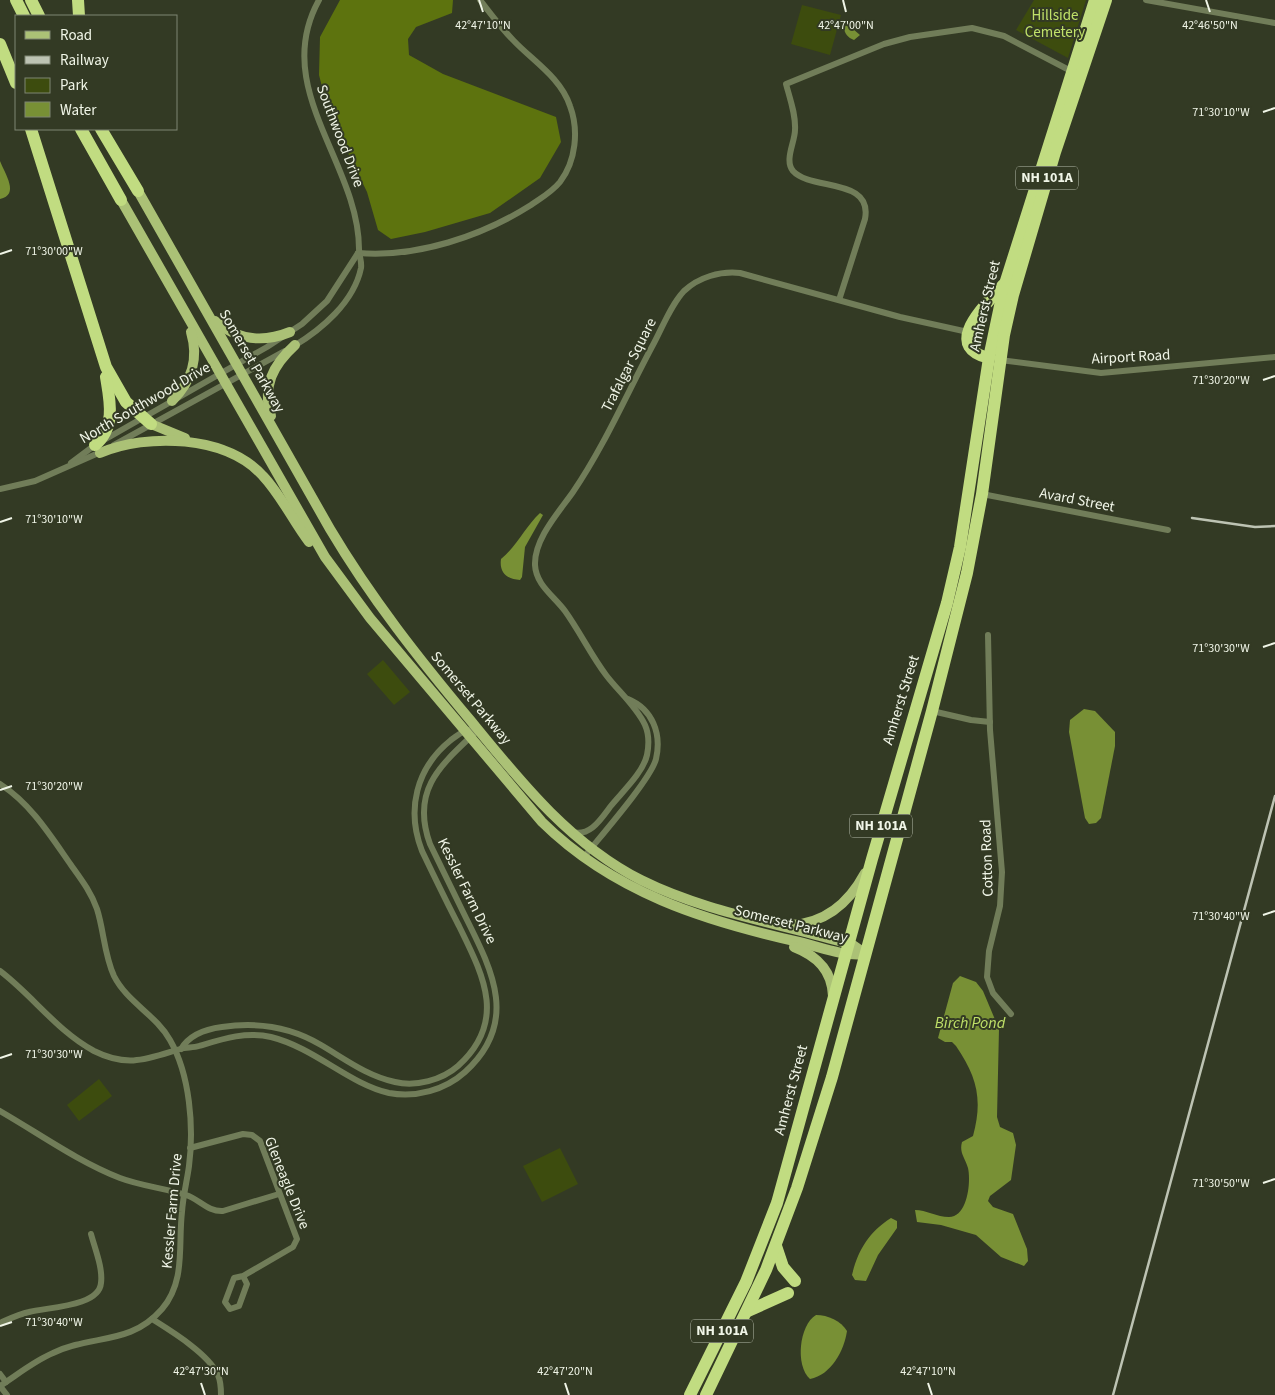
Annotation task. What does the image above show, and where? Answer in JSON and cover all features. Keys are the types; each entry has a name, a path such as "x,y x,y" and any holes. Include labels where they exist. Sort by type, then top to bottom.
{"highway":[{"path":"16,0 24,15"},
{"path":"31,0 38,15"},
{"path":"78,0 80,15"},
{"name":"Amherst Street","path":"706,1395 748,1310 776,1246 818,1124 866,954 932,711 967,573 982,494 995,359 1005,283 1095,0"},
{"name":"Amherst Street","path":"690,1395 742,1291 764,1240 777,1203 872,859 947,603 995,359 1025,251 1106,0"},
{"path":"0,44 15,81"},
{"path":"31,130 106,367 118,392 147,421"},
{"path":"82,130 121,200"},
{"path":"102,130 138,191"},
{"path":"108,130 138,191"},
{"path":"995,359 978,354 972,349 968,339 968,332 973,321 1005,283"},
{"path":"97,340 108,387 110,413 107,431 98,449"},
{"path":"776,1246 783,1267 795,1281"},
{"path":"748,1310 788,1293"}],"main road":[{"name":"Somerset Parkway","path":"138,191 206,312 367,588 471,733 569,831 629,873 664,890 701,904 777,924 866,954"},
{"name":"Somerset Parkway","path":"121,200 303,521 337,574 370,618 471,733 542,822 584,858 614,878 654,898 707,918 775,938 847,948"},
{"path":"172,401 189,379 195,360 193,337 184,312"},
{"path":"206,312 226,329 245,338 267,339 290,332"},
{"path":"280,440 268,407 267,386 275,368 296,345"},
{"path":"147,421 247,462 262,475 306,538 328,566 337,574"},
{"path":"98,449 144,441 201,444"},
{"path":"777,924 808,923 832,913 853,893 872,859"},
{"path":"775,938 817,958 828,974 833,998"}],"street":[{"name":"Southwood Drive","path":"226,384 296,345 328,321 342,304 360,271 362,263 358,253 358,233 354,209 311,100 306,80 306,38 319,0"},
{"path":"236,364 290,332 312,316 327,301 358,253 383,254 412,250 470,234 519,212 549,193 565,175 573,154 575,130 566,96 554,79 514,42 480,0"},
{"path":"1146,0 1275,23"},
{"path":"839,300 865,219 866,206 863,200 848,190 805,178 794,171 789,161 795,129 786,84 884,44 910,37 972,28 1004,36 1071,71"},
{"name":"Trafalgar Square","path":"569,831 581,833 594,826 646,758 648,733 628,699 607,677 565,611 538,579 535,562 544,537 596,456 668,316 686,290 710,276 732,272 756,276 839,300 968,332"},
{"name":"Airport Road","path":"995,359 1102,373 1275,357"},
{"name":"North Southwood Drive","path":"98,449 147,421 172,401 236,364"},
{"name":"North Southwood Drive","path":"0,490 29,483 67,466 147,421 226,384"},
{"name":"Avard Street","path":"982,494 1168,530"},
{"name":"Cotton Road","path":"988,635 990,722 1002,883 999,917 989,951 988,976 993,993 1011,1014"},
{"name":"Trafalgar Square","path":"584,858 647,776 656,759 658,738 654,724 639,704 628,699"},
{"path":"932,711 971,720 990,722"},
{"name":"Kessler Farm Drive","path":"178,1050 188,1038 218,1027 240,1025 279,1028 312,1040 380,1078 406,1084 423,1082 444,1076 468,1057 482,1035 486,1019 487,993 474,958 422,851 416,833 414,807 419,782 432,759 445,745 471,733"},
{"name":"Kessler Farm Drive","path":"0,971 67,1033 96,1052 116,1059 149,1060 228,1037 269,1037 310,1051 371,1086 396,1094 414,1094 431,1091 455,1080 475,1063 493,1031 497,1006 496,988 484,953 430,844 424,819 426,793 433,777 471,733"},
{"path":"0,784 17,796 35,815 86,886 97,910 106,952 115,977 124,991 161,1028 178,1050"},
{"name":"Kessler Farm Drive","path":"2,1384 54,1352 133,1332 152,1319 166,1303 178,1278 184,1194 190,1148 187,1098 178,1050"},
{"path":"0,1111 59,1148 106,1172 164,1191 184,1194 211,1209 219,1211 280,1194"},
{"name":"Gleneagle Drive","path":"190,1148 243,1134 252,1135 260,1141 296,1234 295,1243 243,1276 236,1276 225,1300 228,1308 235,1309 239,1306 247,1284 243,1276"},
{"path":"0,1323 29,1312 83,1301 98,1293 101,1285 101,1276 91,1234"},
{"path":"152,1319 172,1332 206,1360 217,1374 221,1395"},
{"path":"0,1374 6,1395"}],"green space":[{"name":"Hillside Cemetery","path":"1034,0 1086,0 1068,58 1016,30"},
{"path":"802,5 841,15 830,55 791,44"},
{"path":"383,660 410,692 394,705 367,674"},
{"path":"99,1079 112,1096 79,1121 67,1105"},
{"path":"560,1148 578,1184 542,1202 523,1166"}],"shaded area":[{"path":"340,0 453,0 452,13 416,27 408,39 409,55 443,74 556,117 561,142 540,178 490,213 425,232 391,239 378,230 367,192 329,114 319,75 320,37"}],"water":[{"path":"852,20 854,24 853,29 860,35 854,40 847,35 844,29"},
{"path":"0,161 10,189 6,197 0,199"},
{"path":"540,513 543,515 525,547 522,577 520,580 508,577 501,568 501,559"},
{"path":"1084,709 1095,711 1115,732 1115,746 1101,818 1096,823 1089,824 1085,818 1069,732 1070,720"},
{"name":"Birch Pond","path":"960,976 976,982 983,991 999,1029 997,1117 1000,1127 1013,1133 1016,1145 1011,1180 990,1196 988,1201 993,1207 1013,1214 1027,1249 1028,1261 1024,1266 1001,1257 976,1235 941,1225 917,1222 915,1210 949,1217 960,1211 967,1197 969,1174 961,1146 962,1142 973,1136 978,1111 978,1099 969,1068 956,1046 952,1042 945,1042 938,1038 953,983"},
{"path":"891,1218 897,1221 897,1228 878,1255 866,1281 855,1280 852,1275 861,1250 876,1229"},
{"path":"816,1315 834,1319 847,1331 840,1354 835,1361 824,1373 810,1379 802,1365 801,1346 806,1327"}],"railway":[{"path":"1192,518 1255,527 1275,526"},
{"path":"1113,1395 1275,796"}]}
